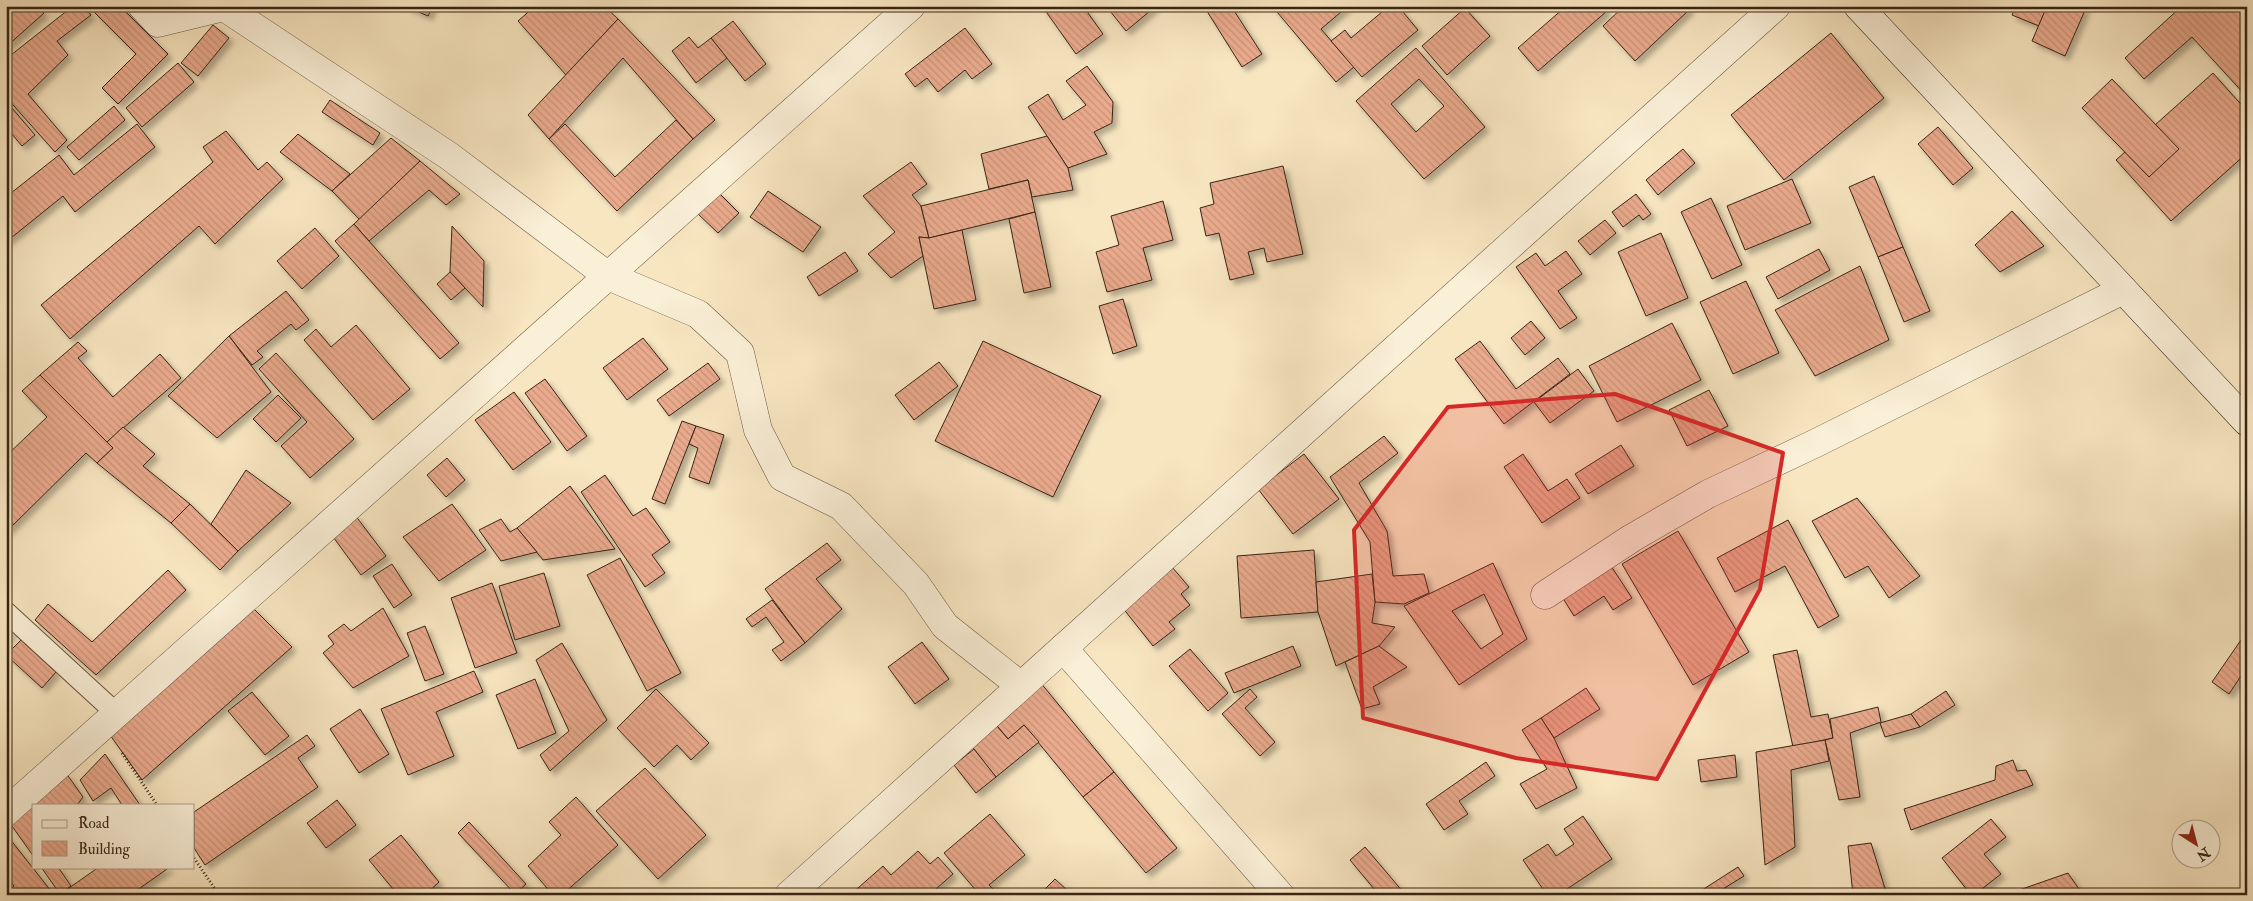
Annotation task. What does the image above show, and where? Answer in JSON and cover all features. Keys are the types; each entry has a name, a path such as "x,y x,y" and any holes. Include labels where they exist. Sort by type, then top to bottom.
{"street":[{"path":"142,6 158,23 224,7 449,156 608,276 698,314 740,352 758,430 782,477 841,506 916,584 945,626 1021,686"},
{"path":"6,812 911,6"},
{"path":"789,895 1776,6"},
{"path":"1858,6 2247,422"},
{"path":"1545,595 1632,538 1708,494 1814,444 2123,290"},
{"path":"1063,648 1280,895"}],"lane":[{"path":"6,612 110,720"}],"path":[{"path":"110,720 156,804"},
{"path":"195,859 219,895"},
{"path":"1514,895 1516,889"}],"highlighted area":[{"path":"1615,394 1783,453 1760,589 1657,779 1516,758 1363,718 1354,530 1448,407"}],"building":[{"path":"6,6 38,6 44,13 6,47"},
{"path":"73,6 84,6 91,15 57,41 68,55 28,94 67,140 55,152 6,97 6,50 11,55"},
{"path":"100,6 120,6 168,54 118,104 102,88 136,54 94,12"},
{"path":"405,6 433,6 428,16"},
{"path":"535,6 604,6 618,19 566,75 518,21"},
{"path":"1042,6 1083,6 1103,34 1076,54"},
{"path":"1106,6 1156,6 1126,31"},
{"path":"1207,6 1231,6 1262,54 1242,67 1205,8"},
{"path":"1272,6 1348,6 1321,29 1354,67 1336,82"},
{"path":"1389,6 1398,6 1418,30 1362,77 1331,41 1345,30 1351,38"},
{"path":"1563,6 1603,6 1607,11 1538,71 1518,48 1564,8"},
{"path":"1624,6 1687,6 1690,9 1635,61 1603,26"},
{"path":"2016,6 2047,6 2039,26 2012,15"},
{"path":"2047,6 2086,8 2065,56 2032,41"},
{"path":"2182,6 2236,6 2247,18 2247,97 2192,37 2144,79 2125,58"},
{"path":"1465,8 1490,36 1447,75 1422,46"},
{"path":"618,19 715,120 693,139 623,58 549,139 528,115"},
{"path":"733,21 766,64 745,81 711,38"},
{"path":"213,25 229,38 198,76 181,63"},
{"path":"965,28 992,64 972,79 965,70 938,92 927,78 915,87 905,74"},
{"path":"1831,33 1884,98 1784,180 1731,115"},
{"path":"689,37 698,48 711,38 727,58 696,83 672,51"},
{"path":"1416,48 1485,127 1424,179 1356,101","holes":["1419,79 1444,106 1416,132 1391,104"]},
{"path":"178,63 194,82 142,127 126,108"},
{"path":"1087,66 1113,102 1112,123 1094,132 1107,154 1068,168 1028,107 1048,94 1063,120 1086,105 1066,81"},
{"path":"2213,73 2247,111 2247,153 2171,221 2116,160"},
{"path":"2112,79 2179,149 2149,177 2082,108"},
{"path":"330,100 380,133 373,145 322,112"},
{"path":"6,101 35,135 22,146 6,127"},
{"path":"114,106 125,120 79,160 67,147"},
{"path":"676,120 693,139 617,211 549,139 565,124 615,177"},
{"path":"137,124 155,147 75,212 63,196 6,242 6,197 59,155 74,175"},
{"path":"1938,127 1973,168 1953,185 1918,144"},
{"path":"226,131 258,170 267,162 283,179 215,244 199,226 70,339 41,305 213,162 203,147"},
{"path":"298,134 350,174 332,191 280,152"},
{"path":"1047,136 1068,168 1073,190 1032,197 1028,180 989,189 981,154"},
{"path":"391,138 420,161 360,220 332,191"},
{"path":"1683,149 1695,163 1658,195 1646,180"},
{"path":"420,161 460,194 446,205 429,190 369,241 354,224"},
{"path":"911,162 927,184 912,195 921,206 929,238 919,237 923,256 891,278 868,254 895,232 863,196"},
{"path":"1283,166 1303,254 1267,262 1264,248 1248,252 1254,274 1230,280 1219,233 1206,236 1200,208 1214,204 1210,183"},
{"path":"1874,176 1903,247 1878,257 1849,187"},
{"path":"1792,179 1811,223 1745,250 1727,206"},
{"path":"1028,180 1035,212 929,238 921,206"},
{"path":"768,191 821,227 803,252 750,217"},
{"path":"718,192 739,213 718,233 696,212"},
{"path":"1636,194 1651,214 1643,220 1639,215 1623,227 1612,212"},
{"path":"1711,198 1742,265 1712,279 1681,212"},
{"path":"1163,201 1173,240 1143,248 1152,280 1107,292 1096,252 1119,245 1111,216"},
{"path":"2012,211 2044,246 2000,272 1975,245"},
{"path":"1035,212 1051,287 1024,293 1009,219"},
{"path":"1605,220 1616,233 1590,255 1578,241"},
{"path":"354,224 459,343 440,359 335,241"},
{"path":"452,226 484,261 483,307 450,272"},
{"path":"315,228 339,256 302,289 277,261"},
{"path":"962,230 976,300 934,309 919,237 929,238"},
{"path":"1661,233 1688,298 1646,316 1618,252"},
{"path":"1903,247 1930,311 1904,322 1878,257"},
{"path":"1819,249 1830,270 1778,299 1766,277"},
{"path":"1566,251 1582,274 1558,291 1577,318 1560,329 1516,267 1536,253 1545,266"},
{"path":"845,252 858,271 819,296 807,277"},
{"path":"1860,266 1889,340 1815,376 1775,310"},
{"path":"450,272 465,288 451,300 437,284"},
{"path":"1746,281 1779,353 1733,374 1700,302"},
{"path":"286,291 309,320 296,330 291,324 257,351 263,357 252,365 229,336"},
{"path":"1123,299 1137,346 1113,354 1099,306"},
{"path":"1531,321 1545,338 1525,355 1511,338"},
{"path":"1672,323 1701,380 1617,422 1589,366"},
{"path":"356,325 410,389 373,420 304,340 316,329 331,347"},
{"path":"229,336 271,392 217,438 168,396"},
{"path":"643,338 668,369 627,400 603,368"},
{"path":"983,341 1101,396 1053,497 935,441"},
{"path":"1480,341 1516,389 1558,358 1570,374 1504,424 1455,359"},
{"path":"78,342 87,351 78,358 113,397 160,354 181,378 107,442 40,375"},
{"path":"276,353 354,439 310,478 281,446 307,422 259,369"},
{"path":"939,362 958,386 914,420 895,395"},
{"path":"708,363 720,379 669,416 657,400"},
{"path":"1578,369 1594,391 1550,423 1534,402"},
{"path":"40,375 113,448 97,463 86,453 6,532 6,456 47,417 22,391"},
{"path":"545,379 587,436 567,451 525,393"},
{"path":"1709,390 1728,426 1687,446 1669,410"},
{"path":"514,392 551,442 513,470 475,420"},
{"path":"278,395 301,418 276,442 253,419"},
{"path":"682,421 696,426 665,504 652,499"},
{"path":"696,426 724,435 709,484 689,477 698,448 689,444"},
{"path":"123,427 155,454 143,466 190,504 171,523 97,463 113,448 107,442"},
{"path":"1384,436 1398,453 1359,483 1387,531 1393,576 1424,574 1429,593 1404,604 1375,602 1370,542 1330,477"},
{"path":"1621,445 1634,466 1588,494 1575,474"},
{"path":"1304,454 1339,499 1293,534 1258,489"},
{"path":"1523,454 1548,491 1567,479 1580,498 1542,523 1504,467"},
{"path":"447,458 465,480 446,497 427,475"},
{"path":"246,470 291,503 238,551 211,524"},
{"path":"605,475 633,516 646,508 670,542 652,555 665,573 645,587 581,492"},
{"path":"570,486 615,549 543,560 517,528"},
{"path":"1857,498 1920,576 1889,598 1868,566 1845,578 1812,521"},
{"path":"190,504 238,551 220,570 171,523"},
{"path":"452,504 486,550 439,581 403,537"},
{"path":"355,515 386,556 361,575 331,534"},
{"path":"501,519 510,532 517,528 537,552 501,561 479,530"},
{"path":"1788,520 1839,616 1818,628 1785,566 1735,592 1717,558"},
{"path":"1678,531 1749,652 1693,685 1622,564"},
{"path":"827,543 841,560 816,579 842,609 805,643 765,589"},
{"path":"1314,550 1318,612 1241,618 1237,556"},
{"path":"620,558 681,673 647,691 587,575"},
{"path":"1493,563 1527,639 1459,685 1404,606","holes":["1484,594 1503,634 1481,649 1452,611"]},
{"path":"1609,563 1632,598 1613,610 1604,596 1574,616 1561,595"},
{"path":"392,564 412,595 394,608 373,576"},
{"path":"1172,567 1189,587 1181,594 1190,605 1169,622 1175,629 1153,646 1122,607"},
{"path":"168,570 186,590 96,675 35,620 48,604 92,642"},
{"path":"544,573 560,626 515,640 499,586"},
{"path":"1372,574 1375,602 1372,623 1395,627 1379,646 1336,666 1318,612 1316,582"},
{"path":"492,583 517,653 475,668 451,598"},
{"path":"772,600 805,643 781,661 772,650 784,642 766,617 752,627 746,619"},
{"path":"252,607 292,647 142,780 110,735"},
{"path":"383,608 409,656 353,688 323,653 334,644 328,636 344,624 351,631"},
{"path":"425,626 444,674 425,681 407,633"},
{"path":"6,628 12,634 6,640"},
{"path":"21,640 56,672 42,688 6,655"},
{"path":"2241,640 2247,644 2247,667 2229,694 2212,682"},
{"path":"922,642 949,679 915,704 888,667"},
{"path":"562,643 607,720 550,771 540,755 569,731 536,660"},
{"path":"1293,646 1301,666 1234,693 1225,673"},
{"path":"1379,646 1407,667 1373,687 1380,704 1362,709 1345,662"},
{"path":"1190,649 1228,693 1208,711 1169,666"},
{"path":"1797,650 1811,717 1828,714 1833,738 1793,747 1773,655"},
{"path":"474,671 483,692 436,712 454,756 408,775 381,709"},
{"path":"535,679 556,733 518,749 496,695"},
{"path":"1040,682 1114,772 1083,797 1024,725 1008,739 993,721"},
{"path":"1586,688 1600,709 1554,738 1541,718"},
{"path":"656,689 709,743 691,760 677,745 654,767 617,728"},
{"path":"1250,689 1257,697 1245,708 1275,742 1260,756 1222,714"},
{"path":"1946,691 1955,705 1920,727 1911,714"},
{"path":"252,692 289,736 265,755 228,711"},
{"path":"1878,707 1881,722 1850,733 1860,797 1839,800 1825,740 1833,738 1830,719"},
{"path":"360,709 389,754 359,773 330,729"},
{"path":"1911,714 1920,727 1885,737 1880,723"},
{"path":"1541,718 1554,738 1577,788 1536,809 1520,784 1547,769 1522,730"},
{"path":"1024,725 1039,742 996,777 972,747 997,726 1008,739"},
{"path":"307,735 315,746 298,758 318,787 205,865 195,850 195,811"},
{"path":"1825,740 1829,761 1791,770 1795,847 1765,865 1756,752"},
{"path":"974,749 996,777 976,793 954,765"},
{"path":"105,754 139,804 121,804 111,788 93,801 80,780"},
{"path":"1735,755 1737,777 1701,782 1698,760"},
{"path":"2013,760 2017,771 2026,770 2033,785 1911,830 1904,809 1995,780 1996,766"},
{"path":"1486,762 1495,776 1459,801 1468,814 1444,830 1426,804"},
{"path":"645,768 706,835 658,879 596,811"},
{"path":"1114,772 1177,848 1146,873 1083,797"},
{"path":"66,773 83,797 78,804 32,804 32,854 7,819"},
{"path":"576,797 618,845 562,895 553,895 528,866 561,835 549,822"},
{"path":"337,800 356,825 326,848 307,823"},
{"path":"990,814 1025,855 989,885 996,892 993,895 980,895 944,853"},
{"path":"1583,816 1612,859 1558,895 1547,895 1523,860 1548,844 1556,856 1574,844 1564,829"},
{"path":"1991,819 2006,837 1984,854 2001,874 1974,895 1971,895 1942,858"},
{"path":"469,822 526,884 515,894 458,833"},
{"path":"6,834 51,891 46,895 6,895 14,886 6,877"},
{"path":"401,835 439,882 425,895 398,895 369,860"},
{"path":"1871,843 1887,895 1853,895 1848,846"},
{"path":"1365,847 1404,893 1402,895 1379,895 1350,860"},
{"path":"918,851 930,864 938,857 953,874 929,895 850,895 883,866 891,875"},
{"path":"1738,867 1744,876 1713,895 1700,895 1699,892"},
{"path":"42,868 59,868 71,886 60,894"},
{"path":"98,868 169,868 130,895 59,895"},
{"path":"2068,873 2083,895 2005,895"},
{"path":"1055,879 1068,891 1064,895 1039,895"},
{"path":"822,889 826,895 814,895"}]}
